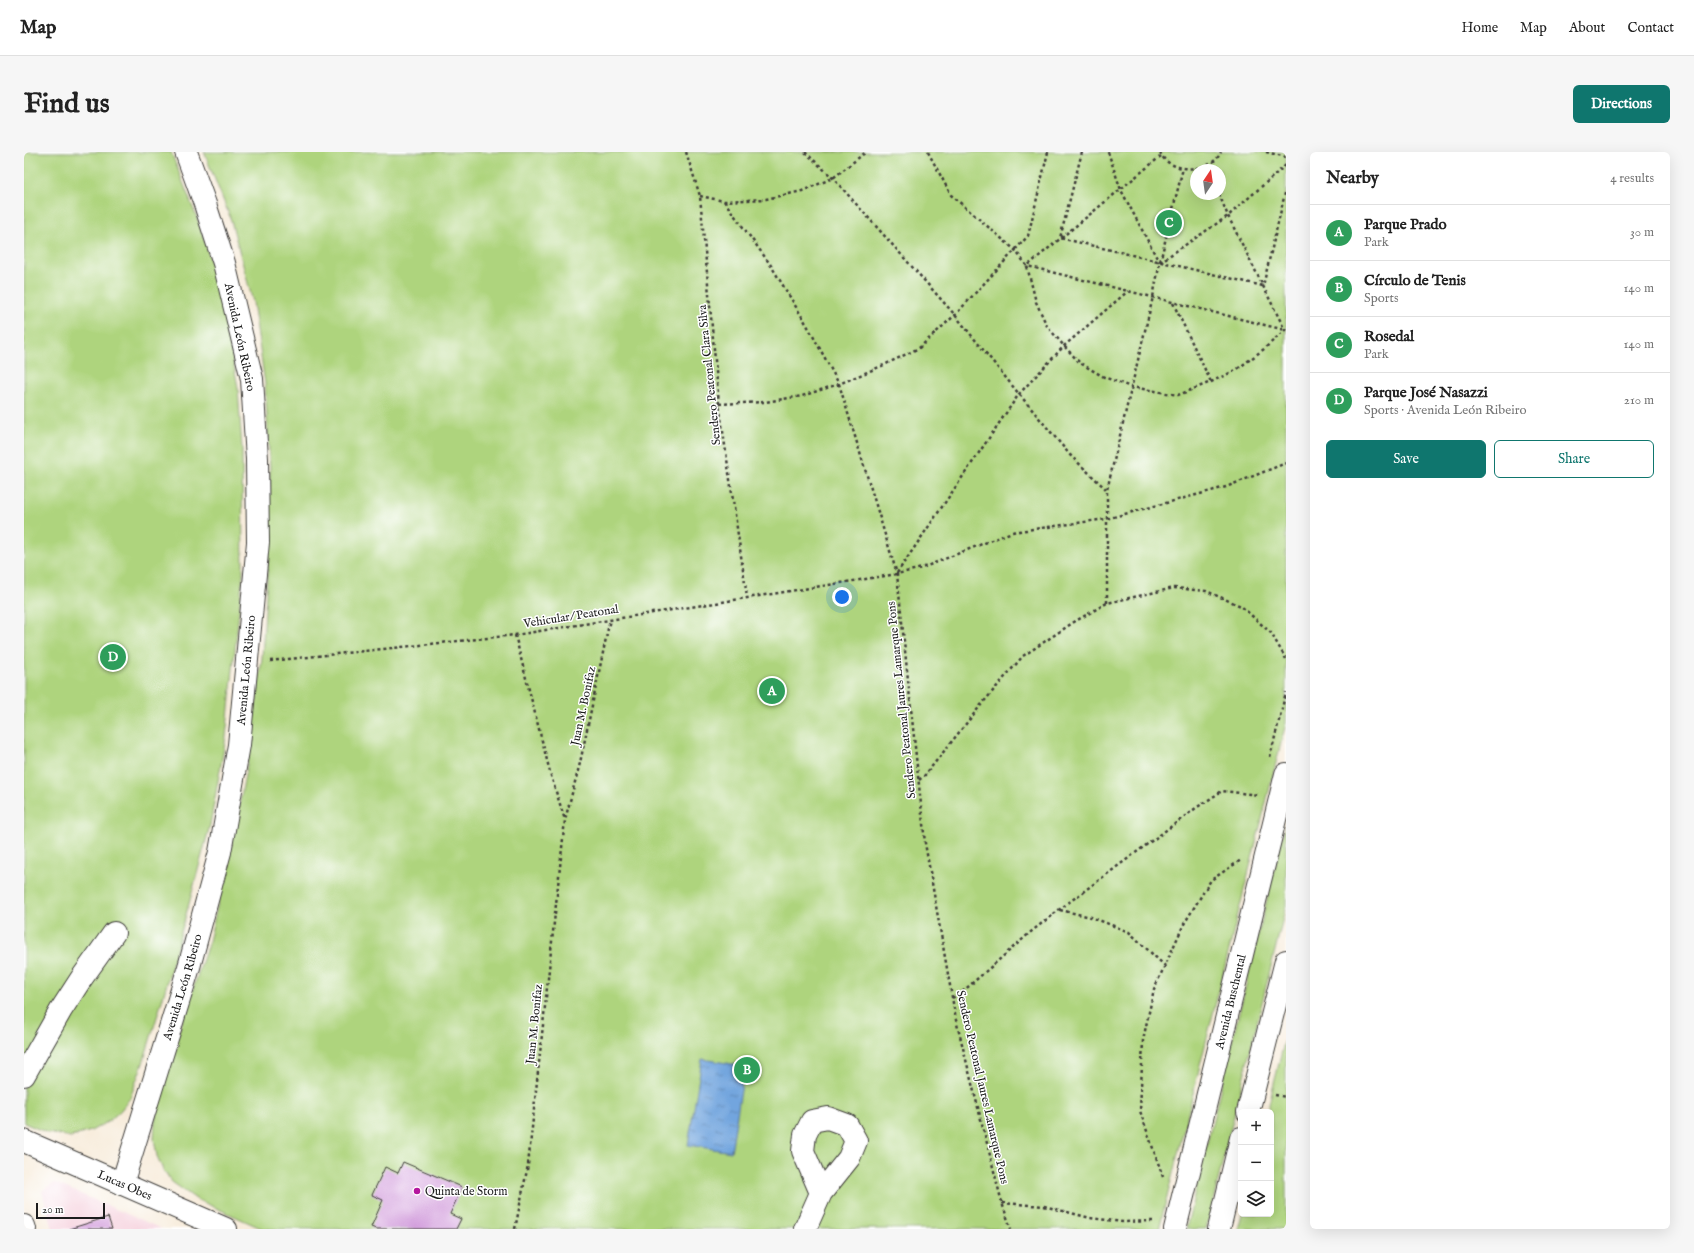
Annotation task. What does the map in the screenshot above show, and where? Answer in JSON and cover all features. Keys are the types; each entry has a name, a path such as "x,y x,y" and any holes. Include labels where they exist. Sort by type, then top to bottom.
{"street":[{"name":"Avenida León Ribeiro","path":"122,1184 189,967 220,852 239,745 258,542 257,459 252,379 224,263 186,152"},
{"name":"Avenida Buschental","path":"1166,1225 1286,774"},
{"path":"24,1075 65,1004 114,933"},
{"path":"1249,1109 1286,961"},
{"name":"Lucas Obes","path":"24,1141 226,1229"},
{"path":"1218,1229 1239,1145"},
{"path":"805,1229 821,1192"}],"path":[{"name":"Sendero Peatonal Clara Silva","path":"686,152 700,196 719,404 747,598"},
{"path":"805,152 833,178 955,315 1018,394 1070,455 1107,490"},
{"path":"700,196 724,201 766,199 802,191 833,178 866,152"},
{"path":"928,152 951,195 1015,250 1027,266 1036,302 1047,326 1080,363 1104,377 1131,387 1178,396 1236,370 1264,350 1286,330"},
{"path":"719,404 766,402 802,396 839,384 919,348 955,315 1028,236 1048,152"},
{"path":"1060,238 1082,152"},
{"path":"1108,152 1121,190 1160,262"},
{"path":"1160,152 1161,156 1170,163 1183,168 1190,169"},
{"path":"1208,164 1219,156 1220,152"},
{"path":"1266,152 1286,157"},
{"path":"1027,266 1161,156"},
{"path":"1160,262 1228,216 1286,165"},
{"path":"1107,603 1107,490 1183,168"},
{"path":"1263,286 1286,189"},
{"path":"1221,200 1228,216 1286,330"},
{"name":"Sendero Peatonal Jaures Lamarque Pons","path":"724,201 770,264 807,325 839,384 896,574 925,843 952,998 956,1020 1002,1203 1011,1229"},
{"path":"1060,238 1263,286"},
{"path":"1027,266 1286,330"},
{"path":"896,574 1018,394 1064,346 1128,291"},
{"path":"1173,303 1211,382"},
{"name":"Vehicular/ Peatonal","path":"246,664 515,635 896,574 922,568 1012,532 1106,519 1226,487 1286,463"},
{"path":"919,781 1023,656 1074,622 1107,603 1174,588 1206,591 1241,606 1272,632 1286,659"},
{"name":"Juan M. Bonifaz","path":"515,1229 528,1165 565,820 580,763 610,619"},
{"name":"Juan M. Bonifaz","path":"515,635 551,776 565,820"},
{"path":"952,998 1032,931 1196,808 1222,791 1260,795"},
{"path":"1164,1179 1140,1111 1143,1040 1154,989 1184,924 1211,880 1242,859"},
{"path":"1060,910 1091,918 1129,932 1165,966"},
{"path":"1002,1203 1044,1206 1090,1218 1166,1225"}],"shaded area":[{"path":"55,1183 162,1229 53,1229 42,1191"}],"green space":[{"path":"24,152 171,152 199,223 222,298 238,388 242,449 243,573 226,737 210,825 164,994 143,1063 130,1098 121,1110 109,1121 91,1131 71,1137 48,1133 24,1123"},
{"path":"204,152 1286,152 1286,723 1159,1229 263,1229 196,1199 172,1182 163,1170 157,1156 154,1139 155,1120 168,1064 209,941 231,848 251,744 262,658 268,563 270,468 265,384 253,302 230,217"},
{"path":"1286,822 1286,906 1206,1229 1186,1229"},
{"path":"1286,1035 1286,1229 1238,1229 1241,1217 1274,1217 1274,1109 1268,1109"}],"water":[{"path":"702,1059 745,1066 731,1152 688,1145"}],"building":[{"name":"Quinta de Storm","path":"403,1162 462,1187 450,1214 461,1219 456,1229 376,1229 371,1227 383,1200 372,1195 385,1167 398,1173"},
{"path":"108,1217 112,1229 69,1229"}],"place":[{"name":"Rosedal","path":"1169,223"},
{"name":"Parque José Nasazzi","path":"113,657"},
{"name":"Parque Prado","path":"772,691"},
{"name":"Círculo de Tenis","path":"747,1070"},
{"name":"Quinta de Storm","path":"417,1191"}]}
